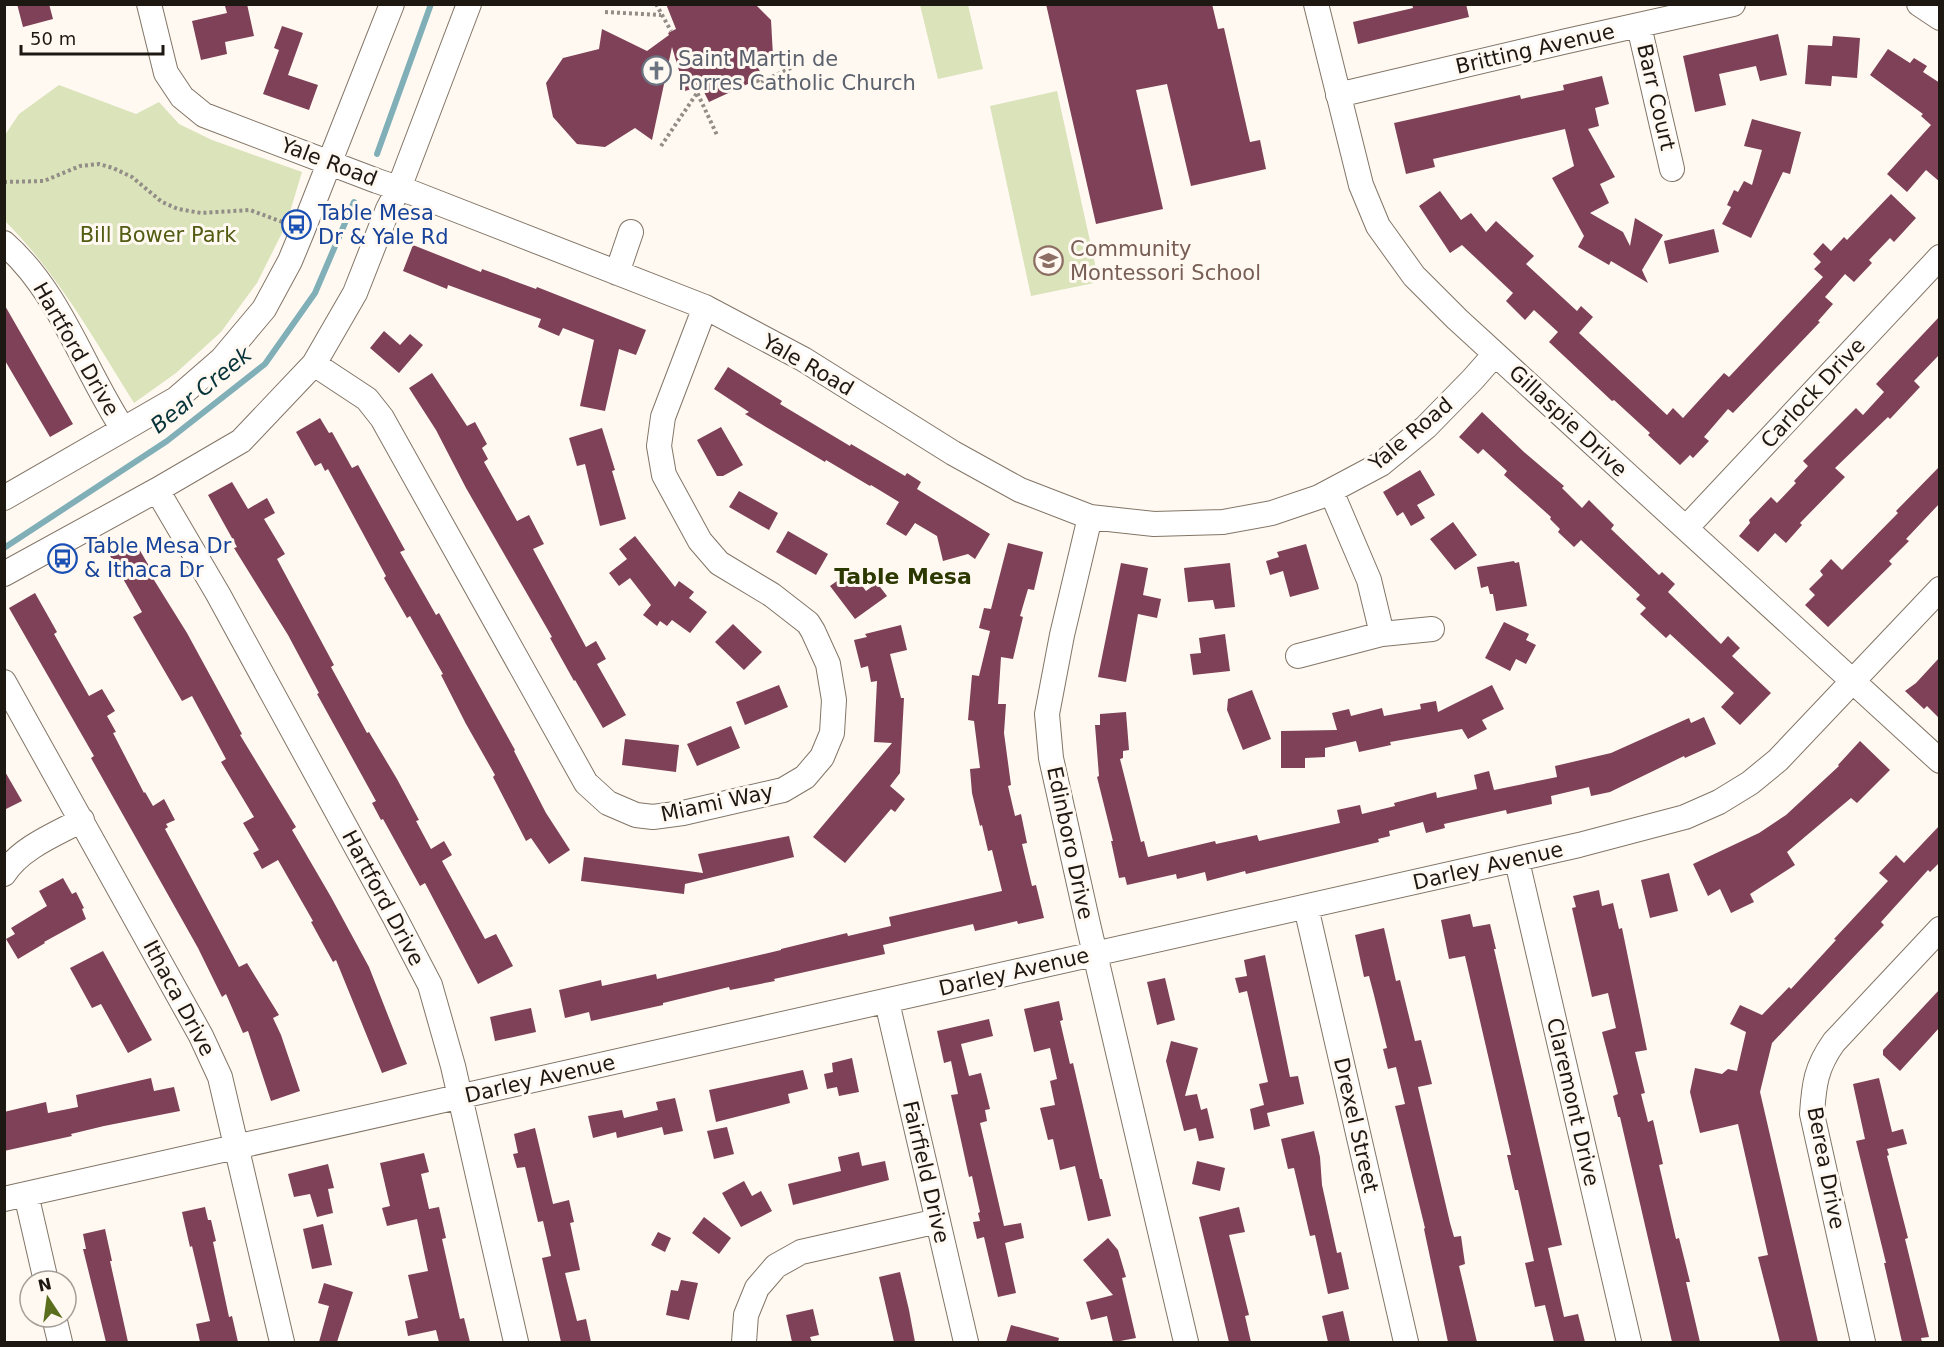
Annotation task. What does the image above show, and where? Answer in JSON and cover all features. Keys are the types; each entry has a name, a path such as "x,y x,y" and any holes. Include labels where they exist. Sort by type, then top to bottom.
{"street":[{"name":"Yale Road","path":"149,4 166,73 182,97 204,115 705,307 803,359 953,453 1020,490 1090,517 1154,524 1224,522 1272,513 1331,491 1381,464 1426,427 1495,354"},
{"path":"4,498 176,399 222,359 264,309 290,261 392,4"},
{"path":"4,574 241,441 314,364 355,293 388,209 399,188 469,4"},
{"name":"Gillaspie Drive","path":"1317,4 1361,185 1378,226 1414,276 1495,354 1940,761"},
{"name":"Britting Avenue","path":"1338,95 1733,4"},
{"path":"1919,4 1940,18"},
{"name":"Barr Court","path":"1639,26 1672,169"},
{"path":"617,273 631,232"},
{"name":"Hartford Drive","path":"4,243 16,254 50,297 123,429"},
{"name":"Carlock Drive","path":"1686,528 1940,256"},
{"name":"Miami Way","path":"314,364 368,399 382,418 408,460 586,783 608,803 636,815 663,816 783,790 805,777 822,757 832,733 834,700 828,664 808,623 772,595 719,563 700,541 664,475 659,446 663,417 705,307"},
{"name":"Hartford Drive","path":"157,490 218,594 430,985 460,1097 516,1342"},
{"path":"1331,491 1370,580 1382,634"},
{"name":"Edinboro Drive","path":"1090,517 1062,635 1047,714 1051,758 1186,1342"},
{"name":"Darley Avenue","path":"15,1197 1517,861 1651,828 1685,817 1719,802 1750,783 1778,760 1940,589"},
{"path":"1298,656 1382,634 1432,629"},
{"name":"Ithaca Drive","path":"4,682 201,1036 220,1077 282,1342"},
{"path":"4,874 11,863 30,849 82,820"},
{"name":"Claremont Drive","path":"1517,861 1629,1342"},
{"name":"Drexel Street","path":"1306,907 1406,1342"},
{"name":"Berea Drive","path":"1863,1342 1812,1114 1814,1083 1825,1055 1834,1042 1940,929"},
{"name":"Fairfield Drive","path":"887,1002 966,1342"},
{"path":"15,1197 42,1269"},
{"path":"744,1342 746,1315 757,1288 776,1266 801,1252 938,1221"}],"path":[{"path":"656,4 671,31"},
{"path":"605,12 661,15"},
{"path":"757,80 759,83 795,66"},
{"path":"661,146 696,90 717,135"},
{"path":"4,182 44,181 80,166 99,164 132,177 162,202 178,209 201,213 250,210 286,224"}],"green space":[{"path":"920,5 968,5 983,69 938,79"},
{"name":"Bill Bower Park","path":"59,85 136,114 159,102 179,124 212,140 302,172 286,225 257,283 221,332 176,373 134,403 59,285 5,221 5,135 19,114"},
{"path":"1057,91 1099,282 1031,296 990,106"}],"building":[{"path":"17,4 49,4 53,19 23,27"},
{"path":"247,4 254,36 225,42 227,54 201,60 192,21 227,13 225,6"},
{"name":"Saint Martin de Porres Catholic Church","path":"666,4 755,4 771,20 773,56 756,64 763,77 709,102 701,86 685,91 672,47 652,140 635,128 605,147 577,144 553,117 546,83 563,58 599,49 602,29 647,51 676,29"},
{"path":"1046,4 1212,4 1218,29 1224,28 1250,142 1260,140 1266,169 1191,186 1167,84 1136,90 1163,209 1096,224"},
{"path":"1412,4 1466,4 1469,17 1358,44 1353,22 1413,8"},
{"path":"282,26 303,33 288,75 318,85 309,110 263,94 279,50 274,48"},
{"path":"1778,34 1787,75 1760,81 1756,66 1719,74 1726,105 1695,112 1683,56"},
{"path":"1833,36 1860,38 1857,78 1832,76 1831,86 1805,84 1808,45 1832,46"},
{"path":"1888,49 1910,63 1914,58 1927,66 1923,72 1940,83 1940,182 1926,170 1907,192 1887,174 1931,125 1921,116 1923,114 1870,75"},
{"path":"1602,76 1609,104 1595,108 1599,126 1588,129 1615,177 1600,184 1609,203 1590,213 1623,232 1630,246 1635,218 1663,235 1642,270 1648,283 1611,261 1609,265 1578,247 1584,236 1552,178 1574,166 1565,129 1433,159 1435,167 1406,174 1394,123 1520,95 1521,99 1564,90 1563,85"},
{"path":"1752,119 1801,132 1790,174 1783,172 1751,238 1722,224 1731,207 1727,205 1734,190 1738,192 1744,181 1752,185 1762,150 1744,146"},
{"path":"1440,191 1461,220 1471,213 1486,232 1496,221 1534,256 1526,264 1577,311 1581,306 1593,317 1579,333 1667,415 1673,408 1683,418 1724,373 1729,377 1823,277 1814,269 1821,262 1813,254 1823,243 1831,251 1844,237 1847,240 1891,194 1916,218 1894,242 1890,238 1869,260 1872,263 1854,282 1845,274 1825,297 1833,304 1818,321 1820,322 1733,413 1728,409 1704,437 1709,441 1693,458 1690,455 1680,465 1648,435 1650,433 1549,342 1558,332 1534,310 1525,320 1506,301 1513,293 1462,245 1450,253 1419,206"},
{"path":"1714,229 1719,252 1669,264 1664,241"},
{"path":"413,245 481,272 482,269 536,289 537,287 646,330 636,355 619,349 605,411 580,406 594,340 563,328 559,336 538,327 541,319 448,285 447,289 403,271"},
{"path":"4,304 73,424 50,437 4,359"},
{"path":"1940,316 1940,354 1914,381 1920,387 1890,419 1888,417 1835,468 1845,477 1800,523 1802,525 1786,543 1775,533 1758,552 1739,536 1750,523 1749,520 1771,497 1777,503 1808,466 1803,461 1856,408 1863,415 1884,392 1876,384"},
{"path":"384,331 400,345 410,334 423,345 399,373 370,348"},
{"path":"728,367 782,401 780,404 850,446 851,444 905,476 907,473 921,482 917,489 990,534 975,559 968,554 943,561 937,536 915,523 906,536 886,524 899,502 766,427 745,414 749,412 714,389"},
{"path":"432,373 467,426 475,422 487,444 482,448 488,459 484,462 517,521 529,515 544,544 533,549 586,647 596,641 606,659 597,664 626,715 603,728 574,681 550,638 552,637 466,488 436,430 409,388"},
{"path":"1482,412 1564,486 1562,488 1582,508 1589,500 1614,525 1611,529 1659,575 1662,572 1675,584 1668,592 1721,644 1728,636 1740,648 1732,656 1771,693 1740,725 1721,707 1734,693 1670,634 1666,638 1640,614 1646,608 1636,599 1640,595 1581,540 1574,547 1558,532 1560,529 1550,519 1551,517 1504,475 1507,471 1483,449 1478,454 1459,437"},
{"path":"320,418 329,433 332,432 352,468 358,465 405,550 400,552 436,615 439,613 515,750 546,813 570,850 549,864 531,838 526,841 493,777 495,775 441,675 443,674 410,616 407,618 384,578 386,576 328,469 325,471 321,463 315,466 296,432"},
{"path":"721,427 743,465 723,476 717,476 697,440"},
{"path":"602,428 615,470 612,471 626,519 600,526 585,464 577,466 569,438"},
{"path":"1940,466 1940,503 1906,539 1909,541 1889,561 1892,564 1828,627 1805,605 1815,595 1809,589 1823,575 1820,571 1831,559 1842,570"},
{"path":"1420,470 1435,495 1417,505 1425,518 1411,526 1403,512 1397,516 1383,492"},
{"path":"232,482 248,509 267,498 275,513 264,519 285,554 277,559 334,665 331,667 367,733 369,732 397,779 419,820 416,821 431,849 444,841 452,855 442,861 485,939 496,934 513,966 478,984 425,883 420,886 383,819 381,820 372,803 376,801 317,694 319,693 288,635 234,548 237,547 208,495"},
{"path":"739,491 778,513 769,530 729,507"},
{"path":"1453,522 1477,555 1455,570 1430,539"},
{"path":"788,531 828,554 816,575 776,552"},
{"path":"635,536 675,587 679,581 694,592 689,598 707,612 690,633 672,620 667,626 660,621 657,626 643,615 651,605 630,578 619,586 609,573 627,559 619,549"},
{"path":"135,542 156,578 154,580 187,633 242,734 240,735 296,827 292,830 369,967 407,1064 382,1073 336,960 333,962 311,922 313,921 278,860 262,869 253,853 259,850 243,823 254,817 221,762 226,759 192,696 182,701 133,617 142,612 109,554"},
{"path":"1008,543 1043,552 1034,590 1028,589 1020,616 1023,617 1013,659 1001,657 998,704 1006,704 1004,733 1011,785 1008,786 1015,816 1021,814 1027,843 1022,844 1032,886 1036,885 1044,918 1018,924 1017,921 975,931 973,924 883,945 885,954 774,979 775,981 730,990 729,987 591,1021 589,1012 565,1018 559,990 601,980 602,986 656,974 657,979 847,933 848,936 891,926 889,917 1002,891 992,850 988,851 972,793 970,769 980,768 974,721 968,720 972,675 979,676 990,631 979,628 984,608 991,609"},
{"path":"1306,544 1319,589 1290,597 1283,571 1270,575 1266,561 1279,557 1277,552"},
{"path":"1519,562 1527,606 1496,611 1493,594 1490,594 1488,586 1481,588 1477,567"},
{"path":"1121,563 1148,568 1143,595 1161,599 1157,618 1138,614 1126,682 1098,677"},
{"path":"1230,563 1235,607 1215,609 1213,600 1188,602 1184,568"},
{"path":"851,571 866,591 877,583 887,596 855,619 830,586"},
{"path":"35,593 57,632 54,634 89,696 102,689 115,711 107,716 116,732 113,733 144,793 153,806 164,799 175,820 166,824 168,827 165,829 239,967 247,963 279,1015 273,1018 300,1091 271,1101 248,1031 243,1033 226,994 222,997 198,948 91,758 94,756 9,608"},
{"path":"1504,622 1529,634 1526,640 1536,645 1526,664 1516,659 1510,671 1485,658"},
{"path":"733,624 762,652 744,670 715,642"},
{"path":"901,625 907,650 890,654 901,698 904,698 900,773 890,786 905,799 895,812 891,809 845,863 813,837 892,743 874,742 877,681 871,682 868,666 861,668 854,640 867,637 865,634"},
{"path":"1225,634 1230,671 1193,675 1190,654 1201,653 1199,638"},
{"path":"1940,657 1940,719 1927,706 1924,709 1905,691 1916,683"},
{"path":"779,685 788,707 745,725 736,702"},
{"path":"1492,685 1504,709 1482,720 1487,729 1468,739 1462,729 1390,742 1391,745 1359,752 1356,741 1325,748 1325,757 1305,758 1305,768 1281,768 1281,731 1337,730 1332,713 1349,709 1351,716 1382,708 1384,716 1421,709 1420,704 1436,701 1438,712"},
{"path":"1252,690 1271,739 1243,750 1227,710 1228,699"},
{"path":"1126,712 1129,750 1123,751 1123,758 1120,759 1141,842 1144,841 1148,857 1215,841 1216,844 1257,835 1259,841 1340,823 1337,810 1360,805 1362,814 1436,792 1437,798 1477,789 1474,775 1489,771 1494,790 1557,777 1555,766 1611,753 1689,718 1691,723 1704,717 1716,744 1685,758 1684,756 1610,792 1591,796 1589,787 1551,796 1552,804 1507,814 1506,810 1444,824 1445,828 1426,833 1423,822 1389,831 1390,836 1378,839 1379,842 1246,874 1245,871 1207,881 1205,872 1177,879 1176,874 1127,885 1125,877 1119,878 1111,841 1113,841 1097,777 1099,776 1095,725 1100,725 1100,714"},
{"path":"731,726 740,748 697,766 687,744"},
{"path":"625,739 679,745 676,772 622,765"},
{"path":"1860,741 1890,770 1857,803 1851,798 1787,852 1795,865 1750,894 1754,902 1731,913 1720,889 1708,896 1693,864 1759,833 1786,815 1839,766"},
{"path":"4,770 22,801 4,810"},
{"path":"1940,825 1940,862 1930,872 1928,870 1881,922 1884,925 1772,1043 1760,1092 1818,1342 1780,1342 1758,1257 1768,1255 1738,1124 1700,1133 1690,1092 1695,1068 1722,1074 1728,1069 1737,1071 1746,1032 1730,1024 1740,1005 1762,1015 1789,987 1791,989 1888,881 1879,873 1896,855 1904,863"},
{"path":"789,836 794,857 685,884 684,894 581,881 584,857 703,873 698,854"},
{"path":"1669,873 1678,911 1650,918 1641,880"},
{"path":"63,878 72,894 76,892 84,908 82,909 86,919 18,959 6,939 15,934 11,928 47,906 39,891"},
{"path":"1599,890 1602,906 1613,903 1619,929 1622,928 1647,1050 1635,1052 1645,1093 1641,1094 1648,1122 1653,1120 1663,1164 1659,1165 1676,1239 1679,1238 1690,1282 1686,1282 1700,1342 1672,1342 1620,1117 1618,1117 1613,1096 1618,1094 1602,1032 1616,1028 1608,993 1592,997 1572,908 1576,907 1573,896"},
{"path":"1470,914 1473,927 1490,924 1562,1245 1548,1248 1564,1317 1578,1314 1585,1342 1554,1342 1545,1305 1535,1307 1525,1263 1534,1261 1518,1190 1515,1190 1507,1155 1511,1155 1465,956 1449,959 1441,920"},
{"path":"1384,928 1396,981 1400,980 1415,1041 1421,1040 1432,1084 1418,1087 1454,1237 1461,1236 1465,1264 1459,1266 1477,1342 1448,1342 1425,1228 1395,1106 1405,1104 1396,1067 1388,1069 1383,1049 1387,1048 1374,995 1369,976 1364,977 1355,935"},
{"path":"103,951 152,1040 128,1053 101,1004 92,1008 70,968"},
{"path":"1265,955 1290,1077 1298,1076 1304,1104 1267,1113 1270,1126 1254,1130 1250,1109 1264,1105 1259,1084 1268,1082 1247,991 1239,993 1235,978 1247,976 1244,960"},
{"path":"1165,978 1175,1020 1157,1025 1147,982"},
{"path":"1940,989 1940,1027 1900,1071 1883,1055 1883,1050"},
{"path":"1059,1001 1063,1020 1060,1021 1070,1064 1073,1063 1111,1216 1088,1221 1075,1166 1060,1170 1053,1139 1048,1140 1040,1108 1055,1105 1050,1081 1057,1079 1050,1048 1034,1052 1024,1009"},
{"path":"531,1008 536,1032 495,1041 490,1017"},
{"path":"989,1019 993,1036 961,1044 969,1076 981,1073 990,1109 985,1110 987,1121 980,1123 1004,1226 1021,1223 1024,1238 1005,1243 1016,1293 998,1297 984,1237 977,1239 973,1222 980,1221 978,1213 980,1212 972,1176 969,1177 951,1095 958,1094 951,1061 944,1063 937,1031"},
{"path":"1171,1041 1198,1048 1185,1096 1197,1094 1201,1110 1207,1108 1214,1138 1199,1141 1196,1128 1184,1131 1166,1061"},
{"path":"852,1058 859,1092 839,1096 837,1087 827,1089 824,1074 833,1072 832,1063"},
{"path":"803,1070 808,1089 788,1094 790,1103 716,1122 709,1090"},
{"path":"151,1078 154,1091 174,1087 180,1111 104,1126 71,1134 72,1136 4,1151 4,1112 46,1102 48,1113 78,1107 76,1095"},
{"path":"1879,1078 1892,1132 1903,1129 1907,1144 1887,1149 1889,1155 1887,1156 1908,1238 1905,1239 1929,1337 1921,1338 1922,1342 1902,1342 1884,1263 1886,1263 1856,1141 1865,1139 1853,1084"},
{"path":"675,1098 683,1131 664,1135 662,1127 617,1138 616,1132 593,1138 588,1116 622,1110 624,1118 658,1110 656,1102"},
{"path":"727,1127 734,1154 714,1159 707,1131"},
{"path":"535,1128 553,1204 569,1200 574,1222 570,1223 580,1270 565,1273 577,1321 586,1319 591,1342 561,1342 542,1258 551,1256 543,1221 538,1222 525,1167 517,1168 513,1154 518,1153 514,1134"},
{"path":"1314,1131 1320,1157 1322,1185 1337,1253 1341,1252 1349,1289 1328,1294 1315,1235 1310,1236 1294,1168 1288,1169 1281,1139"},
{"path":"859,1152 862,1166 885,1161 889,1180 793,1205 788,1184 841,1171 838,1157"},
{"path":"424,1153 429,1172 421,1174 429,1209 439,1207 446,1238 442,1239 460,1319 464,1318 470,1342 439,1342 436,1330 408,1336 405,1321 418,1318 408,1275 428,1271 417,1219 387,1226 382,1208 390,1206 380,1163"},
{"path":"1197,1161 1225,1168 1220,1191 1192,1184"},
{"path":"328,1164 334,1188 328,1189 333,1213 317,1217 310,1194 294,1197 288,1174"},
{"path":"744,1181 752,1196 761,1191 772,1211 741,1227 722,1193"},
{"path":"205,1207 216,1241 213,1242 229,1317 232,1316 238,1342 200,1342 196,1324 210,1321 182,1212"},
{"path":"1239,1207 1245,1232 1229,1235 1249,1315 1245,1316 1251,1342 1229,1342 1199,1217"},
{"path":"704,1217 731,1238 719,1254 692,1233"},
{"path":"323,1224 332,1265 312,1269 303,1229"},
{"path":"105,1229 128,1342 106,1342 83,1249 86,1249 83,1234"},
{"path":"658,1232 671,1238 665,1252 651,1245"},
{"path":"1108,1238 1118,1250 1126,1277 1122,1278 1136,1338 1115,1342 1113,1342 1107,1316 1091,1320 1086,1302 1113,1295 1083,1260"},
{"path":"900,1272 915,1342 894,1342 879,1277"},
{"path":"681,1280 698,1283 689,1320 666,1315 671,1290 678,1291"},
{"path":"324,1283 353,1292 337,1342 319,1342 329,1306 318,1303"},
{"path":"813,1309 819,1335 810,1337 812,1342 792,1342 786,1315"},
{"path":"1343,1311 1350,1342 1328,1342 1322,1316"},
{"path":"1011,1325 1059,1338 1058,1342 1006,1342"}],"waterway":[{"name":"Bear Creek","path":"377,154 431,4"},
{"name":"Bear Creek","path":"4,548 167,441 265,364 315,293 354,202"}],"place":[{"name":"Saint Martin de Porres Catholic Church","path":"657,71"},
{"name":"Table Mesa Dr & Yale Rd","path":"297,225"},
{"name":"Community Montessori School","path":"1049,261"},
{"name":"Table Mesa Dr & Ithaca Dr","path":"63,558"}],"district":[{"name":"Table Mesa","path":"903,576"}]}
